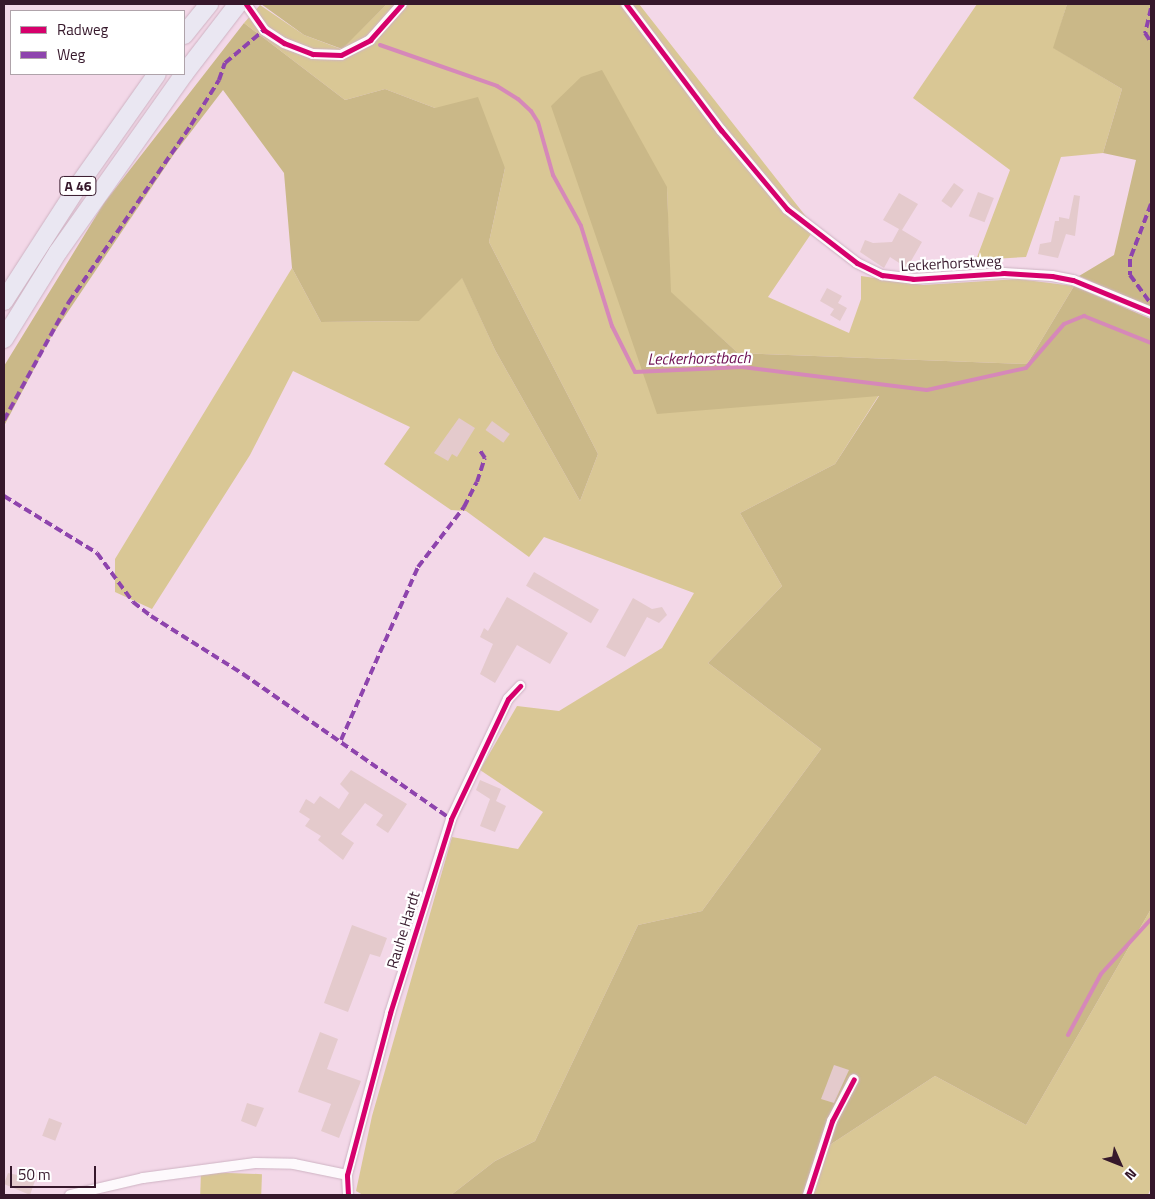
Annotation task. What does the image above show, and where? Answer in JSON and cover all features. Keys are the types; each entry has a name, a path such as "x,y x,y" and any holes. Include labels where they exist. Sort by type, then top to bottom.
{"highway":[{"path":"185,33 209,4"},
{"name":"A 46","path":"185,73 239,6"},
{"name":"A 46","path":"4,301 80,183 156,75"},
{"name":"A 46","path":"4,339 69,236 183,75"}],"street":[{"path":"239,6 264,30 284,43 313,54 341,54 370,40 402,4"},
{"name":"Leckerhorstweg","path":"626,4 721,130 787,209 857,263 882,275 913,279 1004,273 1052,276 1074,280 1151,312"},
{"name":"Rauhe Hardt","path":"348,1195 347,1175 390,1013 451,819 508,698 520,686"},
{"path":"808,1195 832,1121 854,1079"},
{"path":"70,1195 143,1178 254,1163 294,1164 347,1175"}],"shaded area":[{"path":"261,4 387,4 342,49 304,35"},
{"path":"387,4 639,4 815,228 768,297 849,333 861,299 861,276 923,285 1018,279 1074,286 1027,364 738,353 670,292 667,187 657,413 879,395 835,464 740,513 782,586 708,663 821,749 702,911 638,925 535,1141 495,1161 451,1195 363,1195 356,1191 372,1116 452,837 518,849 543,812 480,770 517,706 559,711 662,648 694,593 544,537 529,557 466,511 451,510 384,464 410,427 293,371 250,455 152,609 115,592 115,559 292,268 321,322 418,321 462,277 495,350 580,501 598,454 489,242 505,168 435,108 385,89 345,100 244,23 260,5 304,35 341,49"},
{"path":"977,4 1067,4 1054,48 1122,89 1103,153 1061,157 1026,257 976,260 1010,170 913,98"},
{"path":"1067,4 1151,4 1151,309 1079,276 1114,255 1136,160 1103,153 1122,89 1053,48"},
{"path":"244,23 345,100 385,89 435,108 478,97 505,168 489,242 598,454 580,501 495,350 462,278 419,321 321,322 292,268 284,173 223,90 174,154 51,337 4,426 4,366 104,203"},
{"path":"602,70 667,187 671,292 738,353 1027,364 1074,286 1151,319 1151,909 1026,1125 935,1076 816,1154 811,1195 451,1195 495,1161 535,1141 638,925 702,911 821,749 708,663 782,586 740,513 835,464 879,396 657,414 551,106 581,77"},
{"path":"1151,909 1151,1188 1148,1195 811,1195 816,1154 935,1076 1026,1125"},
{"path":"201,1172 262,1174 261,1195 200,1195"}],"building":[{"path":"954,183 964,190 951,208 941,201"},
{"path":"978,192 994,198 985,222 969,216"},
{"path":"899,193 918,204 902,230 922,242 907,268 890,257 884,268 860,252 865,240 873,243 892,242 899,229 883,220"},
{"path":"1074,195 1080,196 1075,236 1066,234 1058,258 1038,254 1040,244 1051,242 1055,221 1059,221 1059,217 1069,219"},
{"path":"827,288 842,296 838,303 847,308 840,321 830,315 834,309 820,301"},
{"path":"459,418 475,428 457,457 452,454 448,461 434,453"},
{"path":"492,421 510,434 503,443 486,430"},
{"path":"534,572 599,610 591,623 526,586"},
{"path":"507,597 568,633 550,664 517,645 495,683 480,674 493,644 480,637 484,628 488,631"},
{"path":"633,598 652,609 662,607 667,615 659,623 647,617 625,657 606,647"},
{"path":"351,770 407,804 388,833 376,825 383,815 365,803 341,834 354,843 343,860 318,840 321,836 305,826 310,819 299,812 306,799 314,804 320,796 339,809 349,793 340,784"},
{"path":"480,780 501,789 496,801 506,806 495,832 480,826 490,799 476,790"},
{"path":"352,925 387,938 380,957 370,954 348,1012 324,1003"},
{"path":"320,1032 338,1039 327,1069 361,1081 339,1138 321,1131 331,1104 298,1092"},
{"path":"834,1065 849,1070 834,1103 821,1099"},
{"path":"247,1103 264,1108 256,1127 241,1121"},
{"path":"49,1118 62,1123 55,1141 42,1136"},
{"path":"24,1170 37,1175 30,1195 4,1184 8,1173 22,1176"}],"waterway":[{"name":"Leckerhorstbach","path":"380,45 497,86 518,99 531,111 538,122 553,175 581,226 612,326 635,372 742,367 927,390 1026,368 1064,324 1084,316 1151,343"},
{"name":"Leckerhorstbach","path":"1068,1035 1101,974 1151,919"}],"marked path":[{"path":"1151,8 1145,33 1151,42"},
{"path":"4,420 69,302 191,125 219,80 225,63 264,30"},
{"path":"1151,204 1130,259 1130,275 1151,304"},
{"path":"341,740 418,567 464,507 477,482 485,458 479,449"},
{"path":"4,496 97,553 133,602 151,616 243,674 451,819"}],"cycle path":[{"path":"246,4 264,30 284,43 313,54 341,55 370,40 402,4"},
{"path":"626,4 721,130 787,209 857,263 882,275 913,279 1004,273 1052,276 1073,280 1151,312"},
{"path":"348,1195 347,1175 390,1013 451,819 508,699 520,686"},
{"path":"808,1195 832,1121 854,1079"}]}
